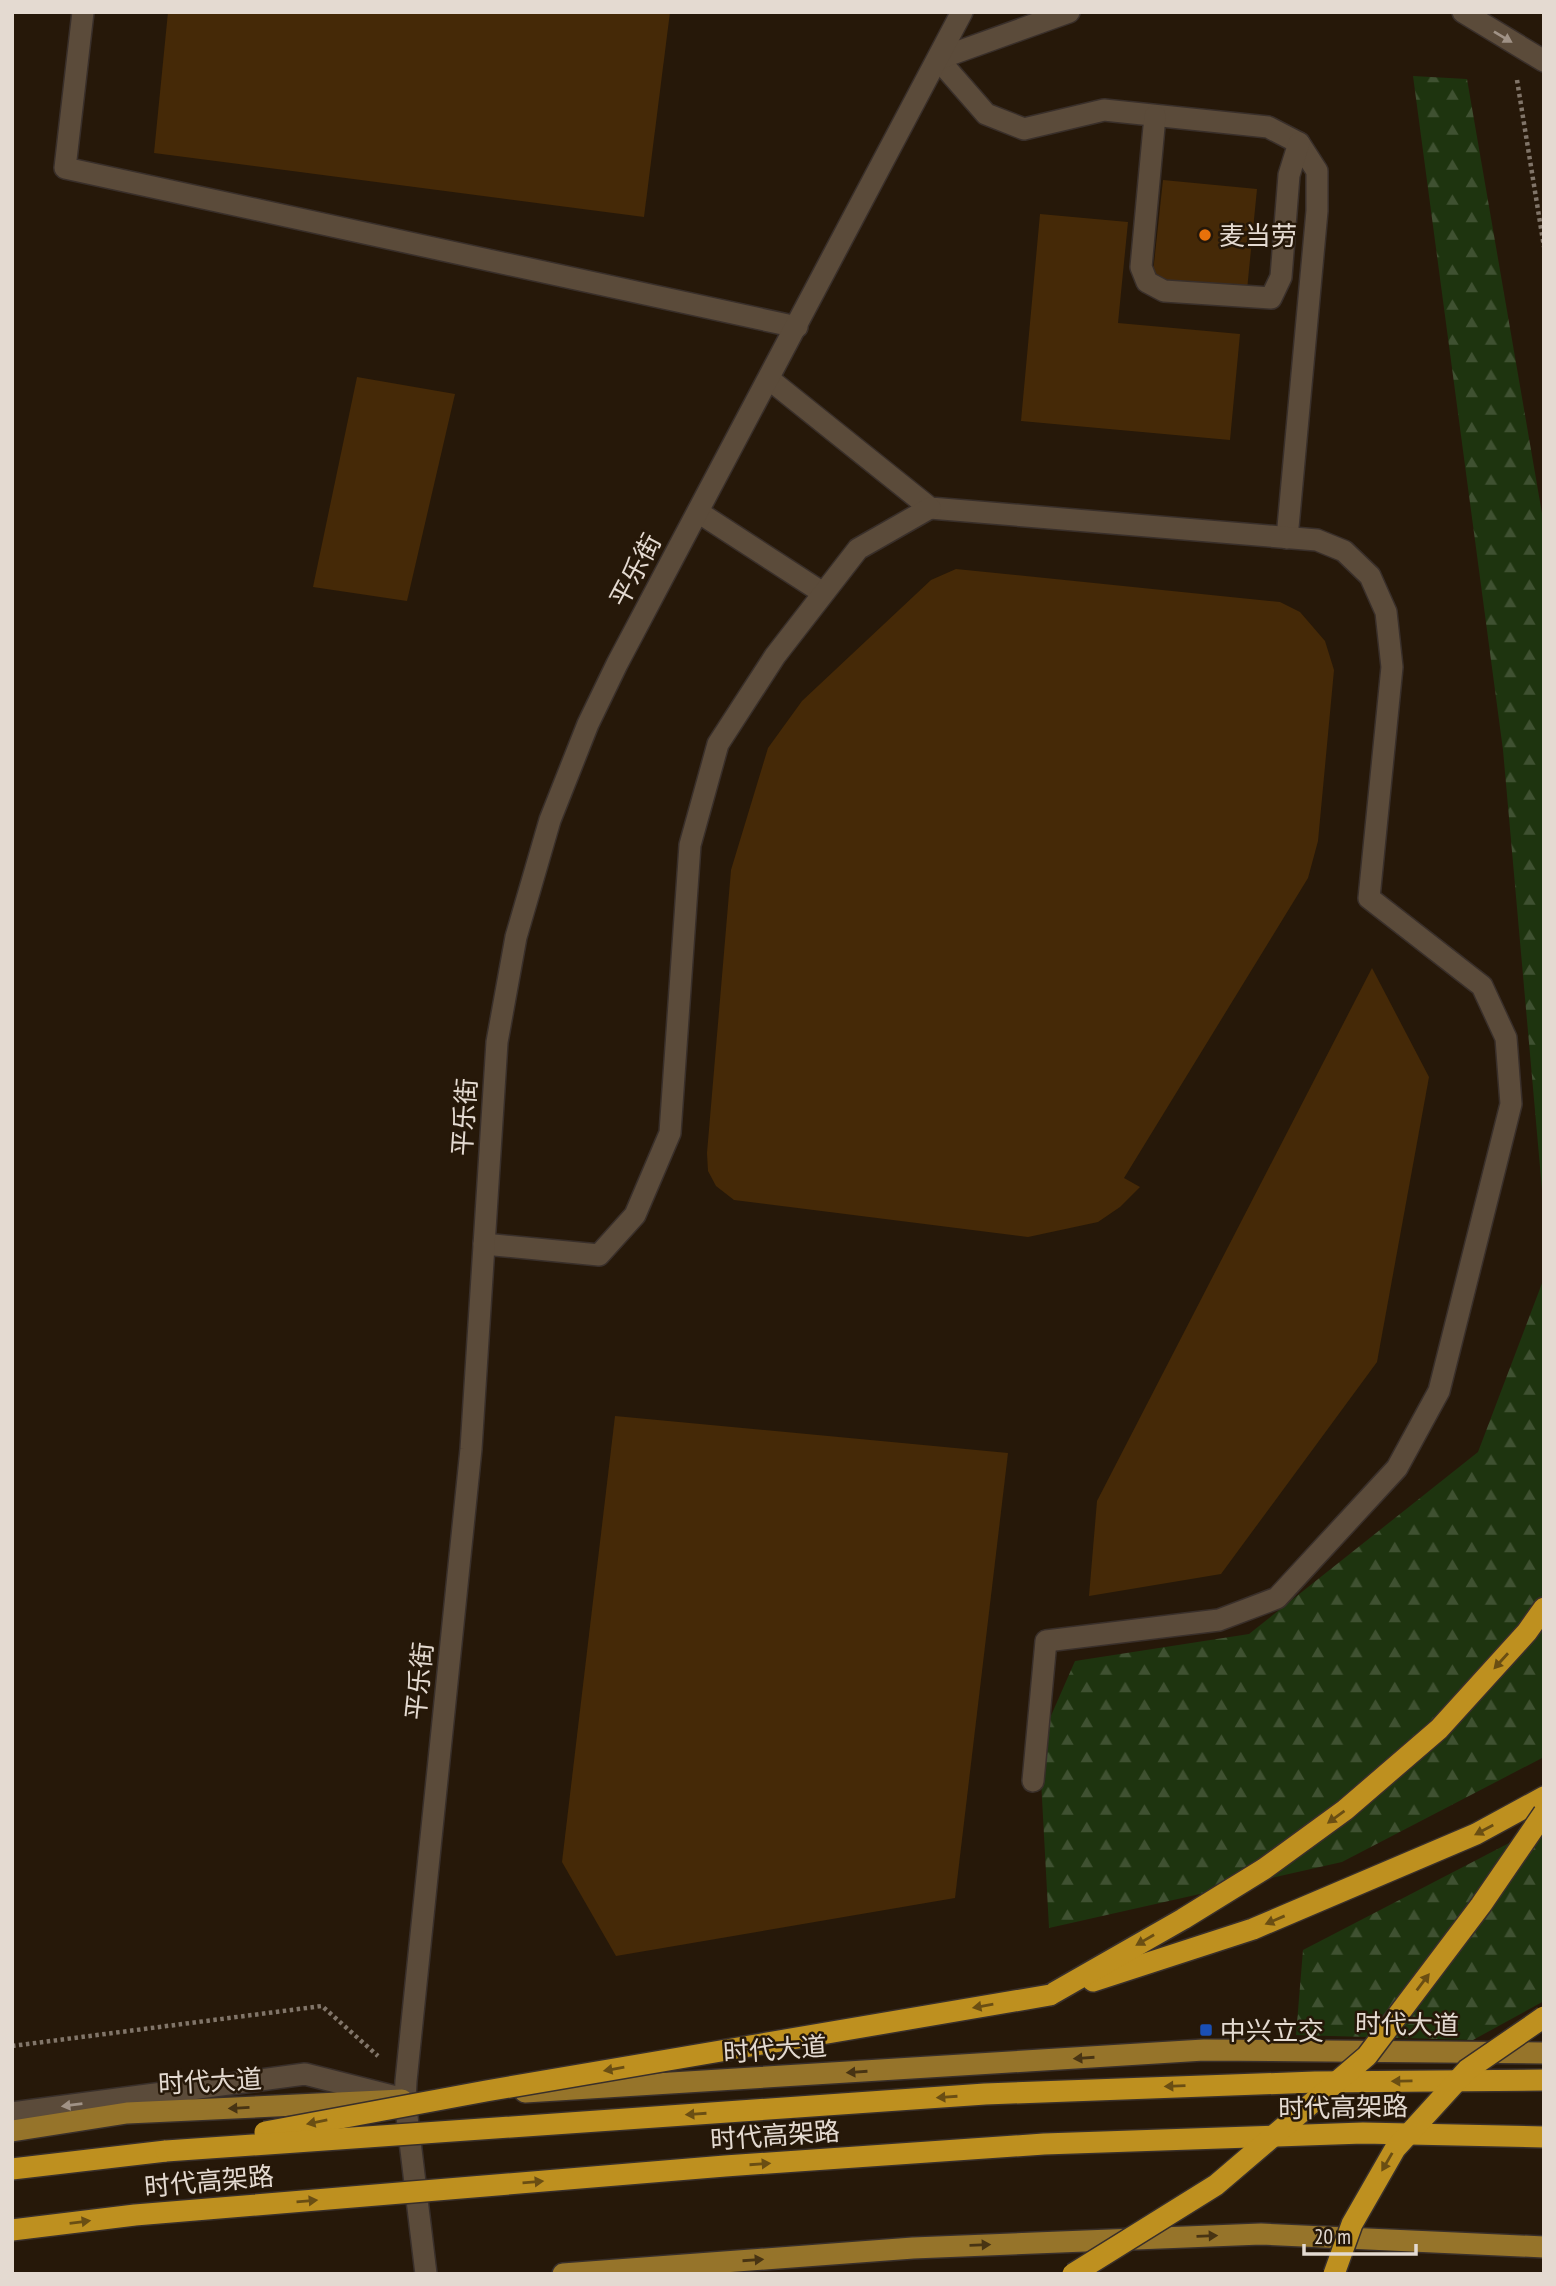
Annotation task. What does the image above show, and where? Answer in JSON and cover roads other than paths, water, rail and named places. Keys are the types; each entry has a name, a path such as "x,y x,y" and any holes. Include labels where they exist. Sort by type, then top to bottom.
{"highway":[{"path":"1050,1994 1264,1869 1345,1810 1439,1729 1527,1632 1544,1608"},
{"path":"166,2151 486,2091 1050,1994 1253,1929 1476,1834 1544,1797"},
{"path":"1073,2274 1216,2185 1367,2056 1481,1905 1544,1813"},
{"path":"1334,2274 1352,2224 1395,2149 1467,2070 1544,2017"},
{"name":"时代高架路","path":"12,2169 166,2151 985,2094 1315,2082 1544,2080"},
{"name":"时代高架路","path":"12,2230 135,2216 712,2167 1044,2144 1363,2133 1544,2137"}],"main road":[{"name":"时代大道","path":"12,2131 127,2113 405,2100 1204,2050 1544,2053"},
{"path":"563,2274 913,2248 1261,2234 1544,2247"}],"street":[{"path":"83,12 65,168 797,327"},
{"name":"平乐街","path":"426,2274 405,2100 471,1448 497,1042 516,937 550,820 594,712 617,664 962,12"},
{"path":"1069,12 938,59 986,114 1024,129 1104,110 1268,127 1299,143 1317,171 1317,211 1287,538"},
{"path":"1463,12 1544,61"},
{"path":"1156,116 1141,267 1147,282 1164,290 1271,298 1281,278 1289,175 1299,143"},
{"path":"769,379 930,508 1317,540 1344,551 1370,576 1386,612 1392,667 1369,898 1482,986 1506,1038 1511,1104 1440,1391 1397,1468 1277,1598 1219,1620 1046,1640 1033,1781"},
{"path":"484,1244 599,1255 635,1215 670,1133 690,845 718,744 775,656 858,549 930,508"},
{"path":"698,512 823,593"},
{"path":"12,2113 305,2074 405,2100"}],"place":[{"name":"麦当劳","path":"1205,235"},
{"name":"中兴立交","path":"1206,2030"}]}
